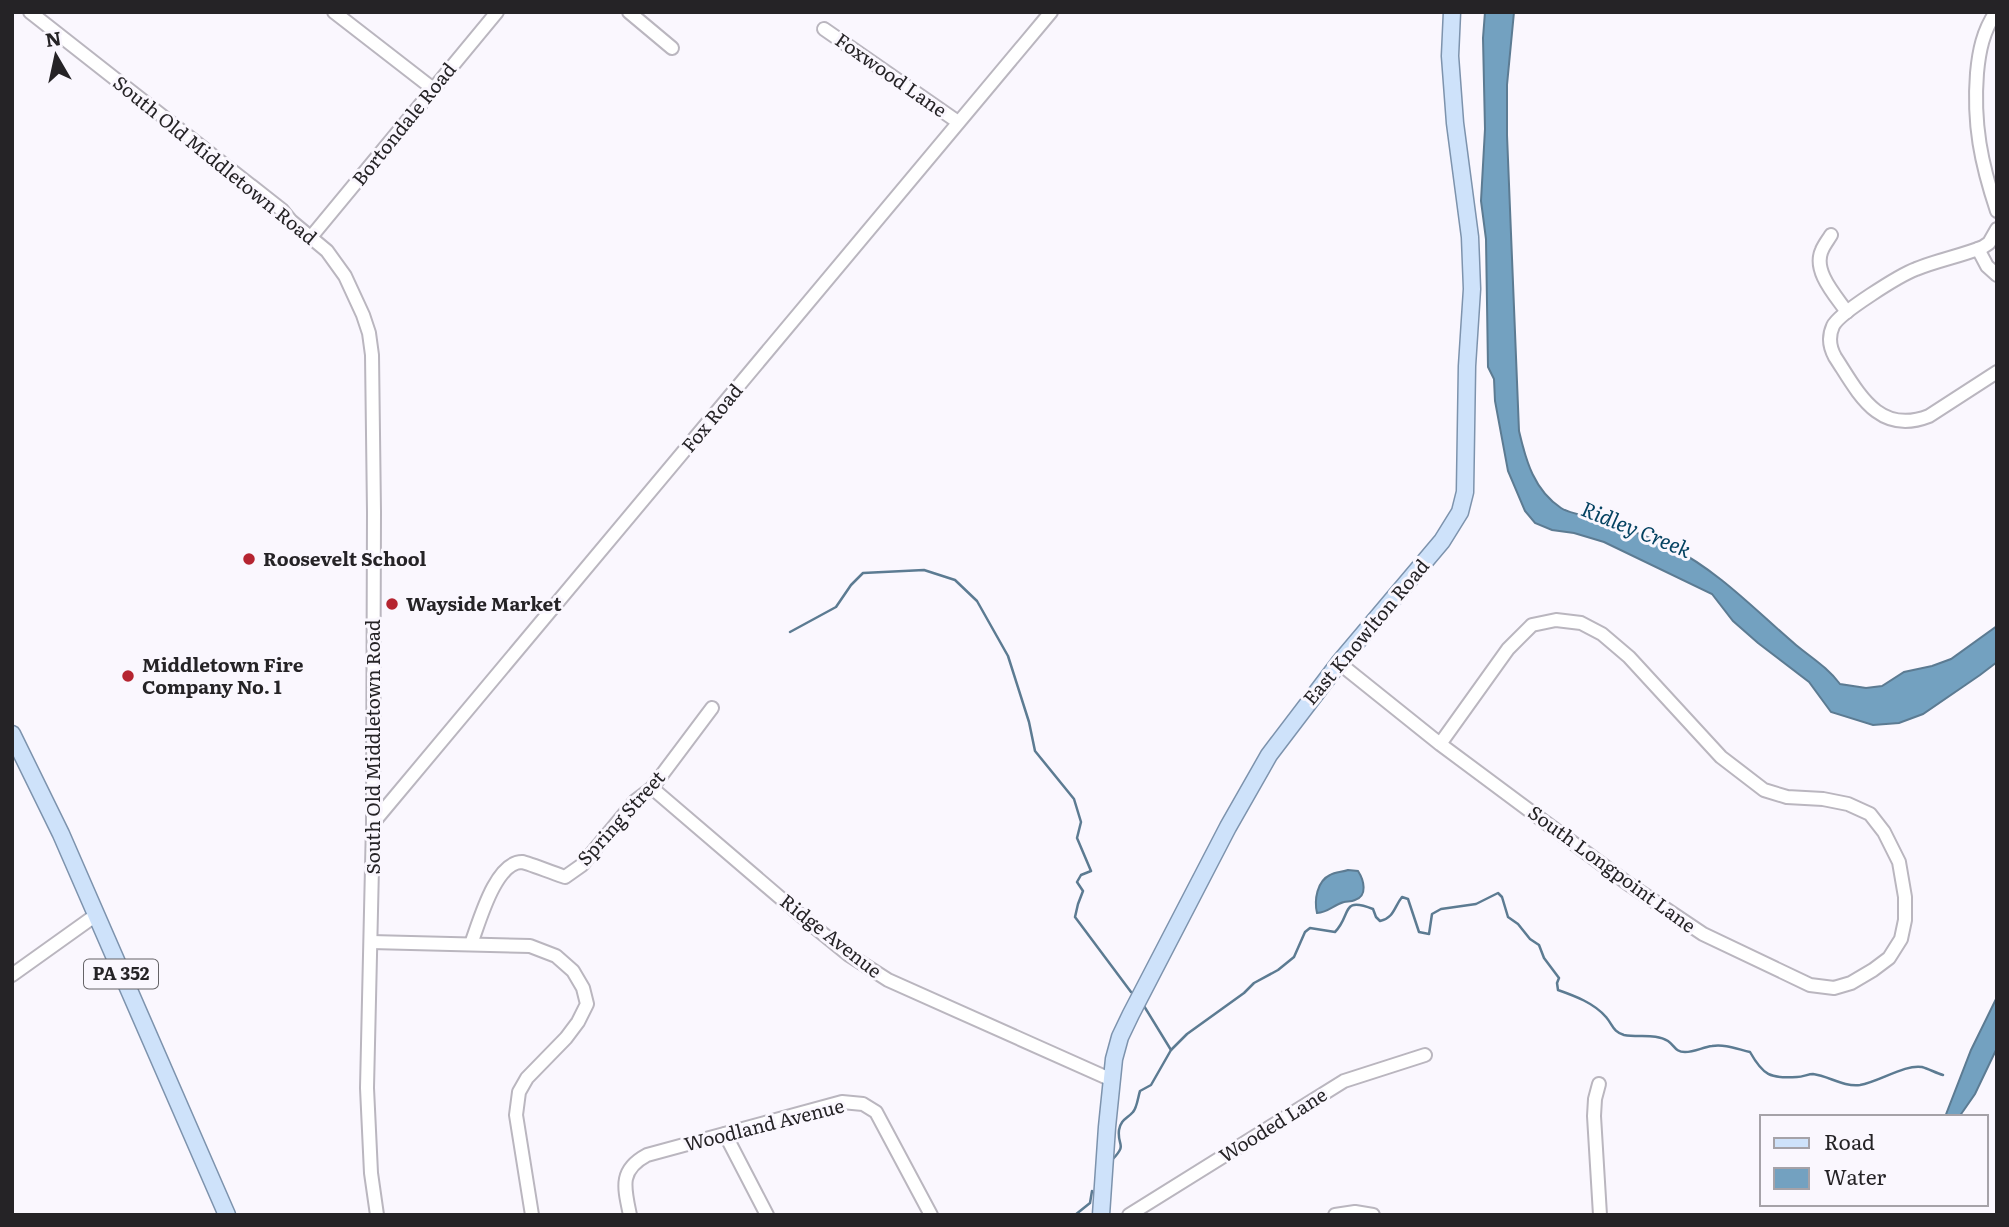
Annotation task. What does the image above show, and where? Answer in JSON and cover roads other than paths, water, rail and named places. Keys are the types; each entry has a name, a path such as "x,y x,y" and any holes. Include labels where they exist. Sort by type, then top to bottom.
{"main road":[{"name":"East Knowlton Road","path":"1101,1215 1112,1080 1117,1048 1125,1026 1243,799 1269,755 1339,663 1441,541 1460,512 1465,492 1467,366 1472,289 1470,237 1455,123 1450,56 1452,12"},
{"name":"PA 352","path":"12,734 48,806 227,1215"}],"street":[{"name":"South Old Middletown Road","path":"30,12 282,210 327,251 353,290 369,333 372,355 374,512 373,823 367,1088 371,1172 377,1215"},
{"path":"334,12 432,88"},
{"name":"Bortondale Road","path":"311,237 497,12"},
{"path":"629,12 672,48"},
{"name":"Fox Road","path":"373,823 1051,12"},
{"path":"1996,12 1982,39 1975,101 1978,147 1997,211"},
{"name":"Foxwood Lane","path":"824,29 958,122"},
{"path":"1997,229 1989,243 1978,249 1909,272 1837,319 1830,335 1832,352 1865,402 1876,412 1897,421 1914,421 1929,416 1997,372"},
{"path":"1831,235 1821,252 1821,267 1824,277 1847,312"},
{"path":"1978,249 1987,266 1997,275"},
{"name":"South Longpoint Lane","path":"1339,663 1440,744 1627,883 1703,934 1810,985 1834,988 1851,983 1889,958 1901,939 1905,909 1899,862 1884,832 1870,814 1848,804 1823,799 1787,797 1764,790 1721,757 1629,657 1602,634 1581,623 1556,620 1532,625 1508,649 1440,744"},
{"name":"Spring Street","path":"471,944 497,879 511,866 523,862 565,877 582,865 635,801 652,788 712,708"},
{"name":"Ridge Avenue","path":"652,788 812,925 849,955 888,980 1112,1080"},
{"path":"12,975 96,915"},
{"path":"371,942 530,946 556,956 573,971 583,988 587,1004 566,1038 527,1078 519,1092 516,1115 532,1215"},
{"name":"Wooded Lane","path":"1129,1215 1344,1081 1425,1055"},
{"path":"1599,1084 1594,1116 1600,1215"},
{"name":"Woodland Avenue","path":"630,1215 625,1177 634,1162 647,1155 842,1102 863,1104 876,1112 931,1215"},
{"path":"725,1134 767,1215"},
{"path":"1335,1215 1356,1212 1373,1215"}],"water":[{"path":"1485,12 1514,12 1507,85 1507,135 1519,431 1528,464 1538,484 1552,501 1565,510 1653,539 1706,568 1825,668 1840,684 1866,688 1882,686 1904,672 1951,659 1997,626 1997,662 1923,714 1899,723 1873,725 1831,712 1809,682 1733,621 1712,594 1604,542 1552,530 1535,523 1525,511 1508,471 1495,401 1494,379 1488,367 1486,239 1481,201 1485,129"},
{"path":"1348,870 1358,871 1364,887 1362,895 1354,901 1340,903 1317,913 1316,897 1319,886 1332,874"},
{"path":"1997,997 1997,1048 1975,1094 1960,1115 1946,1115 1971,1050"}],"waterway":[{"path":"790,632 836,607 863,573 924,570 955,580 977,601 1008,656 1029,722 1035,751 1074,799 1081,822 1077,838 1091,871 1081,875 1077,882 1083,891 1075,917 1131,992"},
{"path":"1112,1160 1121,1148 1120,1126 1134,1110 1140,1091 1151,1085 1171,1050 1187,1034 1254,983 1278,970 1294,957 1305,932 1310,928 1335,932 1348,909 1356,905 1373,909 1380,921 1385,920 1402,897 1408,899 1419,932 1429,934 1432,914 1441,909 1476,904 1498,893 1502,897 1508,917 1539,945 1544,958 1559,978 1558,990 1596,1008 1620,1034 1663,1039 1682,1052 1717,1046 1750,1052 1763,1071 1780,1077 1813,1074 1842,1083 1860,1085 1915,1067 1943,1075"},
{"path":"1144,1006 1171,1050"},
{"path":"1075,1215 1090,1203 1092,1191"}],"place":[{"name":"Roosevelt School","path":"249,559"},
{"name":"Wayside Market","path":"392,604"},
{"name":"Middletown Fire Company No. 1","path":"128,676"}],"water label":[{"name":"Ridley Creek","path":"1636,530"}]}
